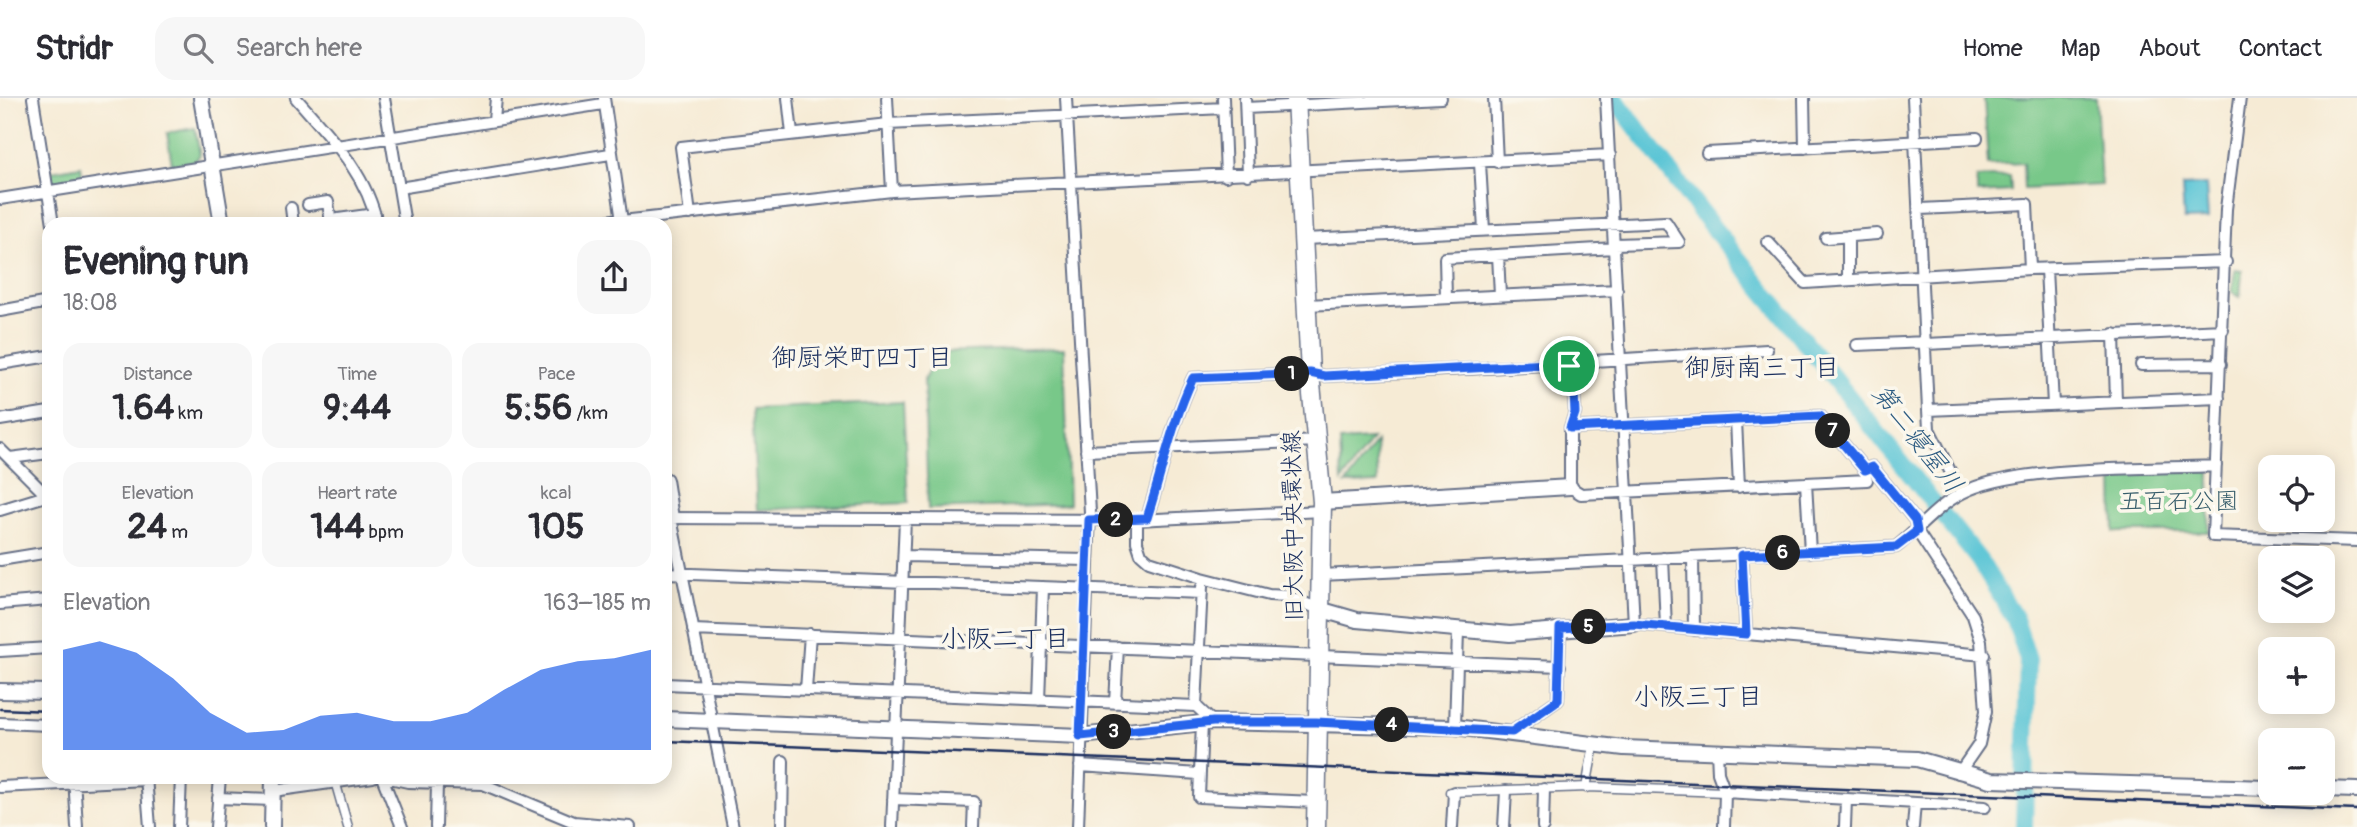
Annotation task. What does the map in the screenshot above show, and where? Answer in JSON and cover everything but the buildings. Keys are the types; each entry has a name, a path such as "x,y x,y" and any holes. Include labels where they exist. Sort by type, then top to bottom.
{"main road":[{"name":"旧大阪中央環状線","path":"1296,102 1310,373 1322,507 1316,827"}],"street":[{"path":"33,98 52,217"},
{"path":"201,98 221,217"},
{"path":"296,98 356,173 375,217"},
{"path":"384,98 404,217"},
{"path":"494,120 496,98"},
{"path":"788,98 792,134"},
{"path":"887,98 892,191"},
{"path":"1066,98 1089,520 1078,827"},
{"path":"1248,175 1246,103 1441,98"},
{"path":"1494,98 1497,162"},
{"path":"1606,98 1634,624"},
{"path":"1804,98 1805,148"},
{"path":"1913,98 1929,429 1961,493"},
{"path":"2240,98 2226,209 2226,262 2213,536 2357,541"},
{"path":"0,199 604,101 621,217"},
{"path":"690,214 681,147 888,124 1068,116 1224,103 1226,176"},
{"path":"1707,153 1977,138"},
{"path":"399,188 610,154"},
{"path":"667,217 892,191 1610,155"},
{"path":"1480,163 1484,230"},
{"path":"308,205 328,202 330,217"},
{"path":"1920,209 2027,204 2030,269"},
{"path":"291,208 292,217"},
{"path":"1304,239 1666,222 1679,242 1445,258 1446,298"},
{"path":"1826,238 1877,234"},
{"path":"1848,236 1848,280"},
{"path":"1768,242 1805,283 2030,269 2226,262"},
{"path":"1498,255 1500,295"},
{"path":"2046,269 2053,405"},
{"path":"1307,305 1617,290"},
{"path":"0,311 42,303"},
{"path":"1857,345 2222,330"},
{"path":"2114,334 2116,402"},
{"path":"1767,350 1578,362 1569,366 1324,376 1310,373 1193,378 1179,406 1170,447 1142,519 1137,542 1141,554 1149,561 1269,595 1287,596 1357,620 1510,634 1634,624 1984,655"},
{"path":"0,364 42,357"},
{"path":"2141,365 2221,364"},
{"path":"1569,366 1573,371 1575,413 1570,428 1570,488"},
{"path":"1928,410 2219,398"},
{"path":"0,419 42,413"},
{"path":"672,518 1142,519 1570,488 1581,494 1867,480 1865,470 1820,416 1570,428"},
{"path":"1736,420 1739,487"},
{"path":"1086,451 1318,441"},
{"path":"3,452 42,453"},
{"path":"3,452 42,490"},
{"path":"1321,575 1896,547 1961,493 2006,480 2054,473 2216,466"},
{"path":"1865,470 1872,467 1915,520 1973,616 1984,655 1986,711 1979,744 1959,773"},
{"path":"1806,483 1810,552"},
{"path":"0,510 42,498"},
{"path":"892,827 905,519"},
{"path":"672,535 733,827"},
{"path":"0,560 42,553"},
{"path":"1742,555 1746,634"},
{"path":"905,556 1087,560"},
{"path":"1693,557 1695,630"},
{"path":"1663,558 1666,627"},
{"path":"672,573 1202,593"},
{"path":"1202,578 1196,706 1207,723 1199,774 1199,797 1316,802"},
{"path":"1039,700 1043,587"},
{"path":"0,604 42,601"},
{"path":"1512,732 1558,700 1560,628"},
{"path":"693,630 1041,642 1559,666"},
{"path":"1455,727 1458,631"},
{"path":"806,690 810,634"},
{"path":"1115,703 1118,647"},
{"path":"0,651 42,648"},
{"path":"672,684 1196,706"},
{"path":"0,691 42,692"},
{"path":"672,719 1080,736 1207,723 1316,722 1455,727 1624,748 1917,759 1991,780 2258,788"},
{"path":"0,723 42,725"},
{"path":"1586,788 1593,750"},
{"path":"1717,750 1718,774 1725,792 1724,827"},
{"path":"782,827 783,761"},
{"path":"1080,766 1199,774"},
{"path":"0,787 42,783"},
{"path":"74,784 77,827"},
{"path":"146,784 150,827"},
{"path":"179,827 181,784"},
{"path":"216,827 219,784"},
{"path":"218,798 312,784"},
{"path":"336,784 348,827"},
{"path":"386,784 402,827"},
{"path":"436,827 437,784"},
{"path":"498,784 574,824 629,827"},
{"path":"1452,827 1452,792 1586,788 1725,792 1986,807"},
{"path":"272,827 273,789"},
{"path":"1543,827 1545,789"},
{"path":"2335,789 2357,790"},
{"path":"1504,827 1506,791"},
{"path":"893,799 974,802 973,827"},
{"path":"1845,827 1846,799"},
{"path":"1913,827 1914,803"}],"green space":[{"path":"1984,98 2096,98 2101,185 2024,189 2023,163 1988,165"},
{"path":"195,128 200,155 195,161 172,165 167,133"},
{"path":"81,166 83,180 58,184 52,181 51,171"},
{"path":"2010,176 2011,191 1977,193 1977,178"},
{"path":"2235,270 2242,271 2240,297 2232,292"},
{"path":"1064,348 1069,504 928,509 924,380 937,352"},
{"path":"903,402 908,503 757,510 752,409"},
{"path":"1372,439 1342,481 1340,441"},
{"path":"1376,442 1378,483 1346,484"},
{"name":"五百石公園","path":"2207,470 2210,473 2209,532 2114,532 2113,475"}],"water":[{"path":"2206,185 2208,219 2184,220 2182,186"}],"waterway":[{"name":"第二寝屋川","path":"1614,98 1707,220 1979,560 2015,619 2028,660 2024,827"}],"railway":[{"path":"0,709 42,711"},
{"path":"672,741 2357,810"}],"district":[{"name":"御厨栄町四丁目","path":"862,358"},
{"name":"御厨南三丁目","path":"1762,368"},
{"name":"小阪二丁目","path":"1005,639"},
{"name":"小阪三丁目","path":"1698,697"}],"route":[{"path":"1548,364 1569,366 1573,371 1575,413 1570,428 1820,416 1865,470 1872,467 1915,520 1917,531 1896,547 1742,555 1746,634 1634,624 1560,628 1558,700 1512,732 1316,722 1213,722 1080,736 1089,520 1147,518 1170,447 1179,406 1193,378 1310,373 1324,376 1548,364"}]}
